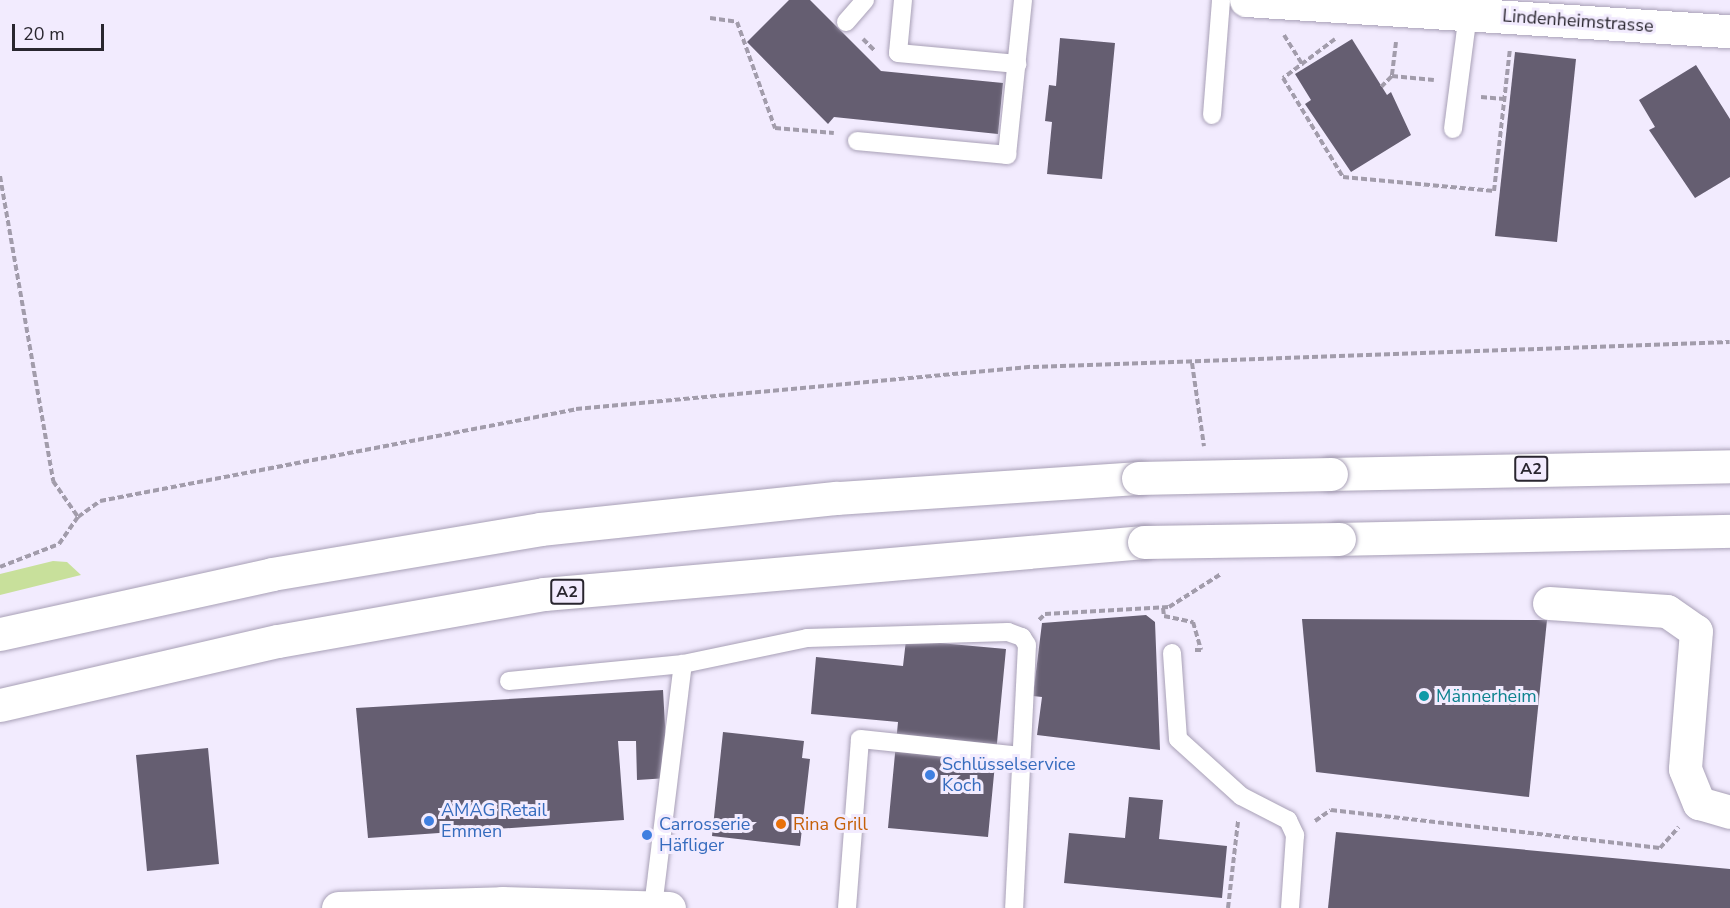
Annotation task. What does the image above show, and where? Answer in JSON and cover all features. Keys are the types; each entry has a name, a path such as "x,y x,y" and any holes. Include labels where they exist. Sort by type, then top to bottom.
{"main road":[{"name":"Lindenheimstrasse","path":"1246,0 1730,31"},
{"name":"A2","path":"0,634 272,574 540,529 837,498 1138,478 1730,466"},
{"name":"A2","path":"0,705 278,641 544,594 1144,542 1730,531"},
{"path":"1549,603 1667,611 1696,631 1685,769 1699,803 1730,812"},
{"path":"338,908 661,907"}],"lane":[{"path":"846,22 865,0"},
{"path":"903,0 898,53 1017,64"},
{"path":"857,141 1007,155 1023,0"},
{"path":"1212,115 1221,0"},
{"path":"1453,129 1468,14"},
{"path":"509,681 683,664 807,638 1008,632 1027,645 1014,908"},
{"path":"1172,652 1178,739 1241,796 1279,811 1295,835 1290,908"},
{"path":"661,907 683,664"},
{"path":"847,908 860,739 1022,756"}],"path":[{"path":"1355,7 1353,28 1283,78 1343,177 1494,191 1514,17"},
{"path":"1382,87 1392,76 1399,10"},
{"path":"710,18 737,22 775,128 843,134 857,141"},
{"path":"846,22 882,59 898,53"},
{"path":"1392,76 1459,83"},
{"path":"0,176 53,481 78,517"},
{"path":"0,567 59,544 78,517 100,501 576,409 1033,367 1730,342"},
{"path":"1163,608 1164,616 1192,622 1198,650"},
{"path":"1228,908 1241,796"},
{"path":"1295,835 1331,810 1660,848 1699,803"}],"green space":[{"path":"53,561 67,562 81,575 0,595 0,574"}],"building":[{"path":"789,0 810,0 881,71 1003,83 998,134 834,117 828,124 747,42"},
{"path":"1060,38 1115,43 1102,179 1047,174 1052,122 1045,121 1049,85 1056,86"},
{"path":"1352,39 1387,95 1391,92 1411,135 1351,172 1305,104 1311,100 1295,74"},
{"path":"1515,52 1576,59 1557,242 1495,236"},
{"path":"1696,65 1730,119 1730,177 1695,198 1649,130 1655,127 1639,100"},
{"path":"1146,615 1155,622 1160,750 1037,735 1042,697 1033,696 1042,623"},
{"name":"Männerheim","path":"1302,619 1547,620 1529,797 1316,772"},
{"path":"906,640 1006,649 988,837 888,828 898,722 811,714 816,657 903,666"},
{"path":"663,690 668,778 637,780 636,741 618,741 624,820 368,838 356,708"},
{"path":"723,732 804,741 802,758 810,759 800,846 712,836"},
{"path":"208,748 219,864 147,871 136,755"},
{"path":"1129,797 1163,800 1159,839 1227,846 1222,898 1064,883 1069,833 1125,838"},
{"path":"1336,832 1730,869 1730,908 1328,908"}],"place":[{"name":"Männerheim","path":"1424,696"},
{"name":"Schlüsselservice Koch","path":"930,775"},
{"name":"AMAG Retail Emmen","path":"429,821"},
{"name":"Rina Grill","path":"781,824"},
{"name":"Carrosserie Häfliger","path":"647,835"}]}
